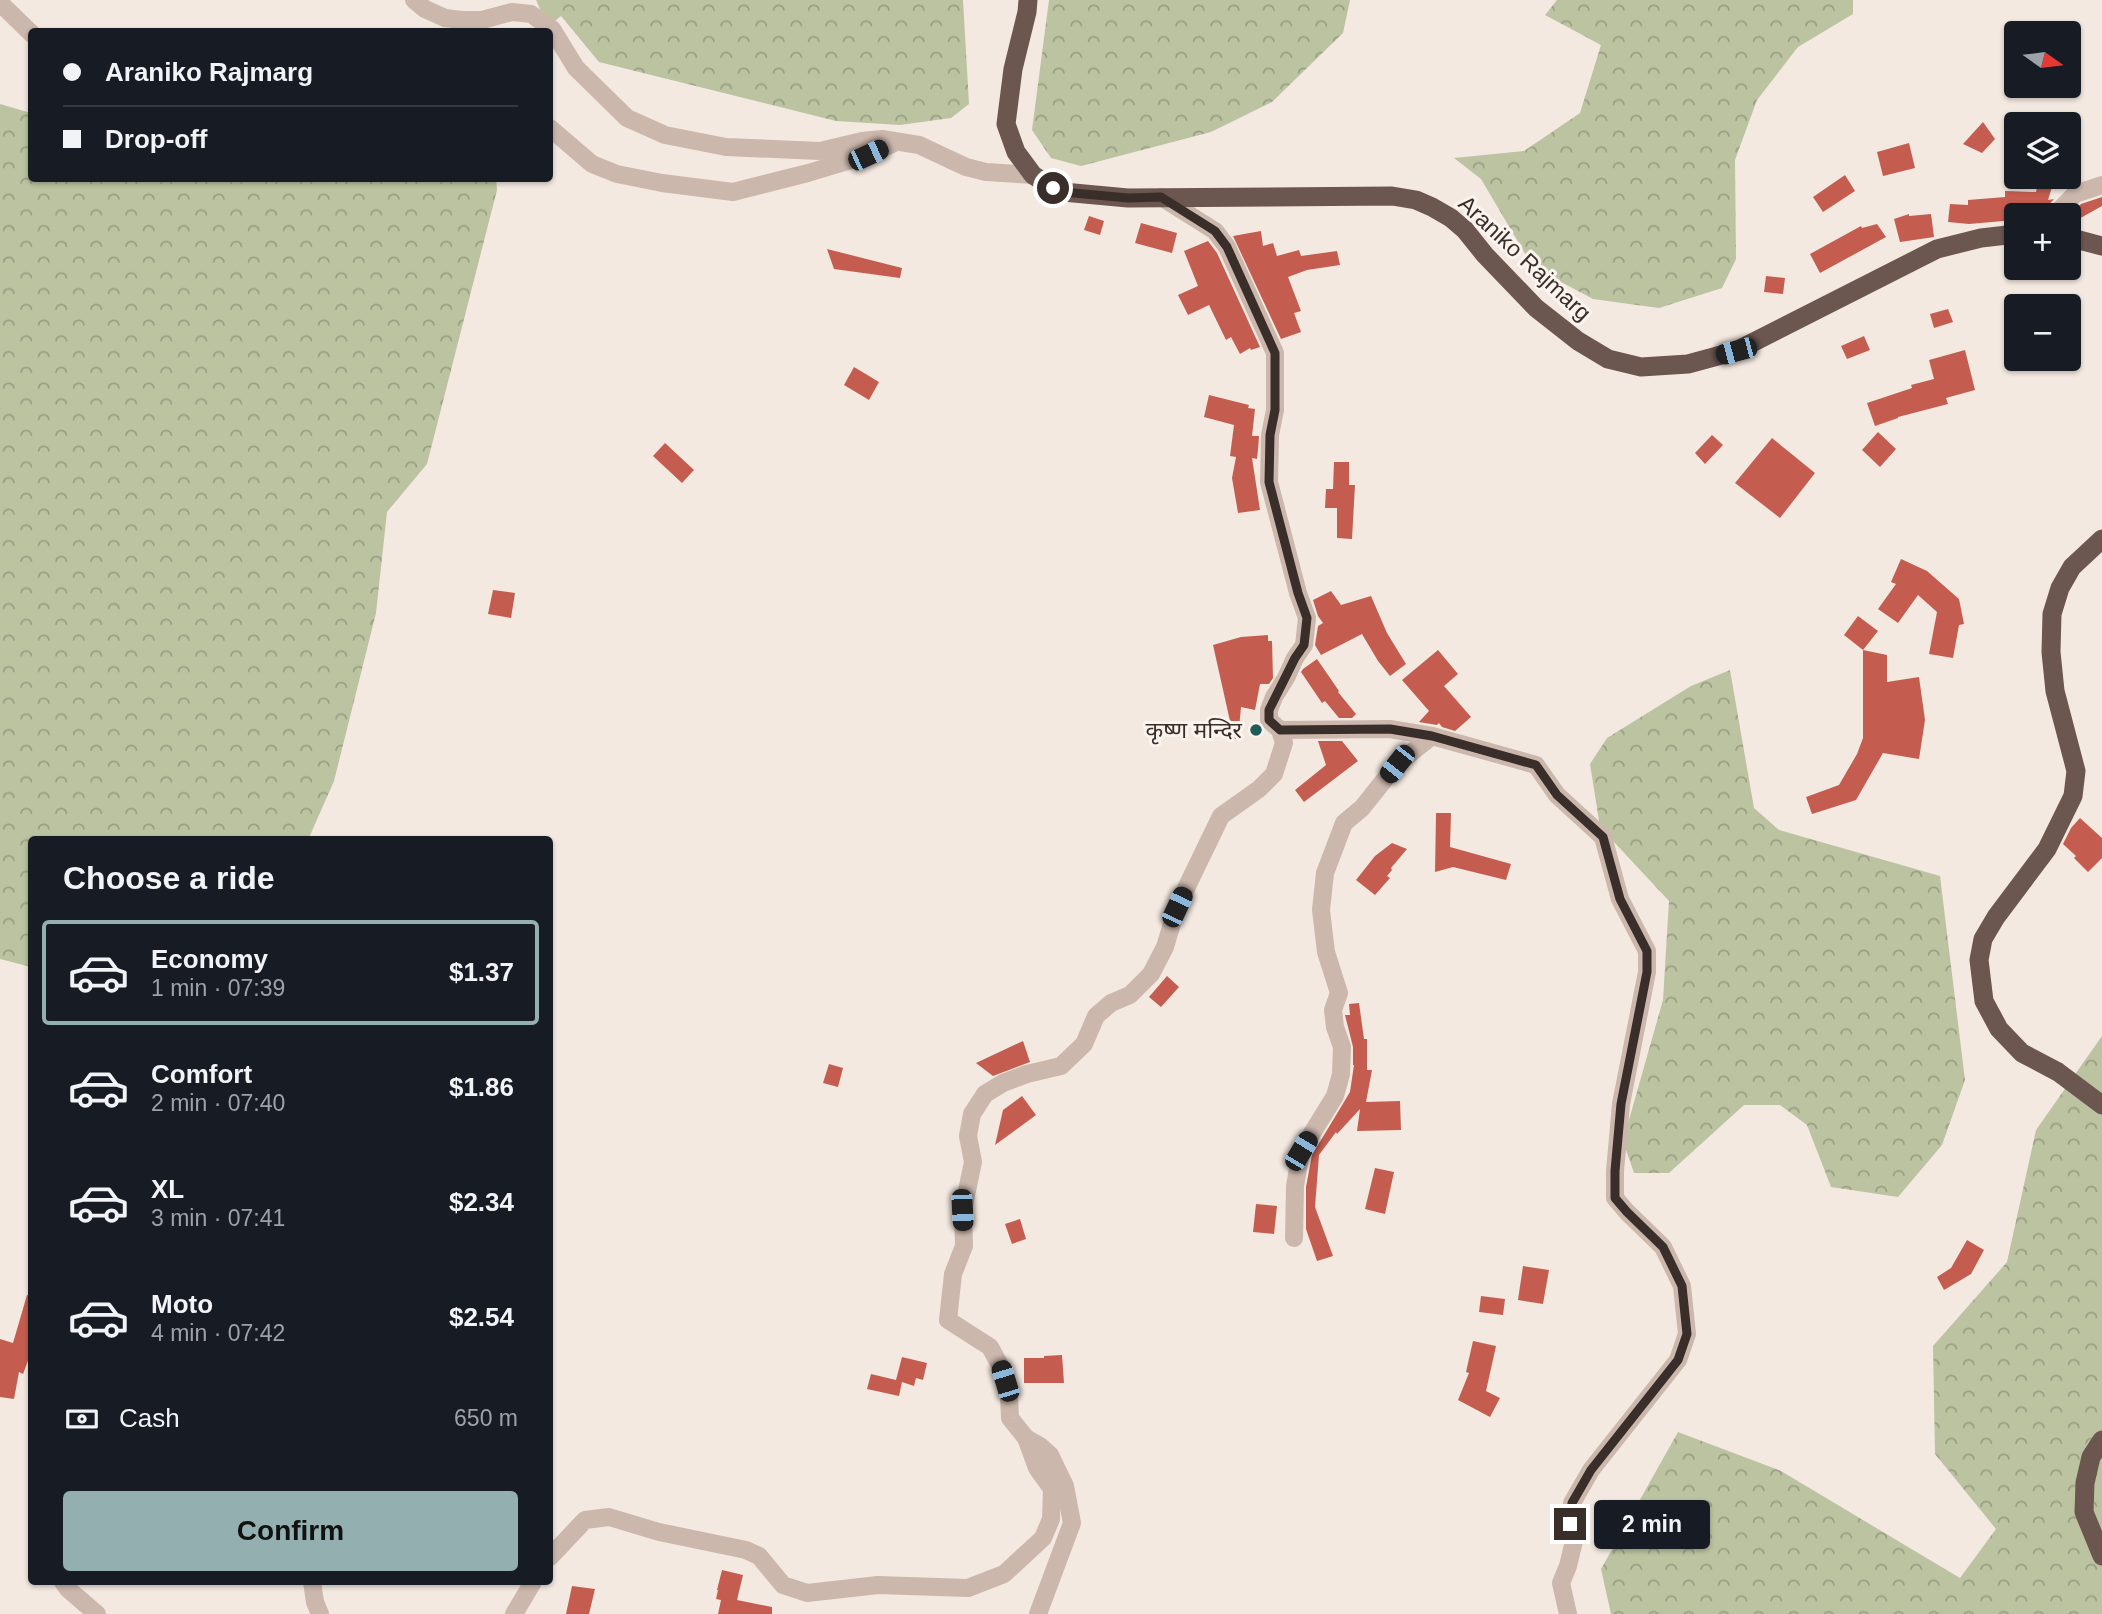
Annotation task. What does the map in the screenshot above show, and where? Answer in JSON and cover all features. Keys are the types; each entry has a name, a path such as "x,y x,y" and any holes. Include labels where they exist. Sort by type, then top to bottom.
{"highway":[{"name":"Araniko Rajmarg","path":"1028,0 1013,69 1006,124 1016,152 1033,175 1063,192 1128,198 1392,196 1416,200 1442,212 1465,230 1485,256 1536,308 1578,341 1608,359 1641,367 1688,364 1736,351 1937,249 2004,235"},
{"path":"2081,240 2102,246"},
{"path":"2102,539 2072,567 2060,588 2052,614 2051,652 2055,691 2076,771 2074,796 2047,849 1983,939 1979,960 1984,1001 1999,1029 2022,1053 2058,1072 2102,1105"},
{"path":"2102,1440 2091,1457 2085,1483 2084,1512 2102,1556"}],"street":[{"path":"414,0 425,9 445,18 482,20 512,12 531,14 551,28"},
{"path":"0,3 28,30"},
{"path":"553,31 576,68 627,118 664,135 726,147 820,151 882,139 919,145 966,167 986,172 1033,175"},
{"path":"553,131 592,164 617,174 733,192 868,155 897,141"},
{"path":"2066,203 2075,194 2102,184"},
{"path":"1038,1614 1072,1523 1065,1486 1050,1455 1027,1438 1010,1418 1009,1396 1001,1367 990,1347 948,1320 953,1274 964,1246 962,1210 973,1162 968,1136 972,1114 985,1094 1003,1083 1061,1066 1084,1044 1096,1016 1111,1003 1130,995 1151,974 1165,947 1177,907 1222,816 1275,774 1284,743 1280,730 1269,720 1269,710 1304,645 1307,618 1269,482 1270,435 1275,410 1275,353 1227,247 1215,231 1161,197"},
{"path":"1280,730 1390,729 1432,736 1536,765 1557,795 1603,837 1620,899 1647,951 1647,972 1621,1104 1615,1198 1663,1247 1682,1286 1687,1334 1678,1360 1591,1470 1572,1503 1570,1524 1574,1541 1561,1583 1567,1614"},
{"path":"1294,1238 1295,1186 1301,1151 1335,1096 1341,1074 1342,1047 1333,1010 1339,993 1326,952 1321,910 1325,873 1344,823 1362,808 1397,764 1432,736"},
{"path":"553,1555 585,1520 609,1517 659,1532 746,1550 759,1556 783,1585 807,1593 878,1585 968,1588 1004,1574 1043,1538 1051,1519 1052,1489 1037,1468 1027,1438"},
{"path":"65,1585 97,1614"},
{"path":"312,1585 320,1614"},
{"path":"514,1614 531,1585"}],"green space":[{"path":"536,0 963,0 969,104 951,118 900,125 836,121 599,62 561,16 548,27"},
{"path":"1049,0 1350,0 1343,33 1272,102 1211,132 1081,166 1051,158 1032,130"},
{"path":"1557,0 1853,0 1853,14 1798,47 1757,100 1735,160 1736,259 1722,288 1659,308 1593,299 1533,267 1481,179 1454,158 1524,151 1580,113 1601,45 1545,15"},
{"path":"0,104 28,112 28,182 496,182 497,190 427,464 387,512 376,613 334,781 310,836 28,836 28,966 0,959"},
{"path":"1730,670 1754,808 1779,830 1940,876 1965,1080 1942,1145 1898,1197 1831,1187 1807,1125 1780,1105 1744,1105 1669,1173 1634,1173 1623,1141 1663,1000 1669,901 1600,827 1590,764 1607,738 1691,686"},
{"path":"2102,1036 2102,1614 1611,1614 1601,1569 1678,1432 1781,1471 1960,1578 1996,1529 1935,1454 1933,1346 2007,1262 2036,1130"}],"building":[{"path":"1983,122 1995,139 1982,153 1963,144"},
{"path":"1909,143 1915,168 1883,176 1877,152"},
{"path":"1845,175 1855,191 1823,212 1813,197"},
{"path":"2037,189 2051,189 2048,200 2054,199 2050,203 2004,203 2004,221 1969,224 1948,222 1950,204 1968,205 1968,200 2005,197 2005,191 2036,192"},
{"path":"2102,197 2102,206 2081,218 2081,204"},
{"path":"1909,214 1931,214 1934,237 1900,242 1894,219"},
{"path":"1089,216 1104,221 1100,235 1084,230"},
{"path":"1141,223 1177,233 1172,253 1135,243"},
{"path":"1877,224 1886,237 1820,273 1810,254 1861,226 1862,228"},
{"path":"1261,231 1263,246 1273,243 1277,256 1299,250 1301,256 1337,251 1340,265 1307,270 1288,277 1301,311 1294,313 1301,332 1281,339 1233,236"},
{"path":"1208,241 1217,253 1260,347 1250,348 1240,354 1231,337 1226,340 1209,305 1188,315 1178,295 1198,286 1184,251"},
{"path":"827,249 902,268 900,278 834,269"},
{"path":"1766,276 1785,278 1783,294 1764,292"},
{"path":"1948,309 1953,322 1934,328 1930,314"},
{"path":"1864,336 1870,350 1847,359 1841,346"},
{"path":"1965,350 1975,390 1946,398 1948,404 1875,426 1867,403 1912,388 1911,385 1934,379 1929,360"},
{"path":"854,367 879,382 869,400 844,385"},
{"path":"1209,395 1255,409 1252,436 1259,436 1257,459 1252,458 1260,510 1238,513 1232,478 1236,457 1230,456 1234,425 1204,417"},
{"path":"1878,432 1896,449 1880,467 1862,450"},
{"path":"1712,435 1723,445 1705,464 1695,453"},
{"path":"1772,438 1815,473 1780,518 1735,483"},
{"path":"665,443 694,470 682,483 653,456"},
{"path":"1334,462 1349,462 1349,485 1355,485 1352,539 1337,538 1337,508 1325,508 1326,489 1333,489"},
{"path":"1901,559 1927,571 1959,599 1964,624 1959,625 1953,658 1929,654 1937,612 1918,595 1898,623 1878,609 1896,584 1891,582"},
{"path":"493,590 515,593 511,618 488,614"},
{"path":"1331,591 1341,605 1371,596 1387,633 1406,664 1390,676 1362,634 1321,655 1315,645 1318,626 1323,623 1313,600"},
{"path":"1858,616 1878,631 1863,650 1844,635"},
{"path":"1268,635 1268,641 1272,641 1273,678 1269,684 1260,684 1255,710 1241,707 1238,739 1234,739 1213,645 1241,637"},
{"path":"1438,650 1458,674 1444,686 1471,717 1455,731 1442,727 1439,723 1419,722 1429,711 1402,680"},
{"path":"1863,650 1887,655 1887,682 1919,677 1925,720 1919,759 1883,753 1856,800 1812,814 1806,797 1839,785 1863,738"},
{"path":"1317,659 1356,714 1352,718 1339,718 1325,701 1322,703 1301,672"},
{"path":"1318,741 1342,741 1358,761 1304,802 1295,790 1326,765"},
{"path":"1436,813 1451,813 1450,847 1511,864 1506,880 1453,867 1435,872"},
{"path":"2080,818 2102,838 2102,858 2088,872 2063,844"},
{"path":"1392,843 1407,849 1391,868 1387,876 1390,878 1375,895 1356,880 1375,856"},
{"path":"1167,976 1179,987 1161,1007 1149,997"},
{"path":"1359,1003 1364,1039 1367,1039 1367,1070 1372,1070 1366,1102 1400,1101 1401,1130 1357,1131 1360,1109 1337,1134 1336,1132 1319,1155 1315,1207 1333,1256 1317,1261 1306,1229 1306,1187 1312,1155 1350,1092 1354,1065 1353,1047 1345,1015 1350,1015 1349,1004"},
{"path":"1023,1041 1030,1062 993,1076 976,1063"},
{"path":"829,1064 843,1068 838,1087 823,1083"},
{"path":"1022,1096 1036,1115 995,1145 1003,1110"},
{"path":"1375,1168 1394,1172 1385,1214 1365,1209"},
{"path":"1256,1204 1277,1206 1274,1234 1253,1232"},
{"path":"1020,1219 1026,1239 1012,1244 1005,1224"},
{"path":"1967,1240 1984,1250 1971,1274 1944,1290 1937,1277 1951,1268"},
{"path":"1523,1266 1549,1270 1543,1304 1518,1300"},
{"path":"28,1295 28,1361 23,1374 19,1372 14,1399 0,1397 0,1339 13,1343"},
{"path":"1481,1296 1505,1299 1503,1315 1479,1312"},
{"path":"1473,1341 1496,1346 1486,1391 1500,1398 1490,1417 1458,1400 1469,1373 1466,1372"},
{"path":"1062,1355 1064,1383 1024,1383 1024,1358"},
{"path":"902,1357 927,1363 923,1380 916,1378 914,1386 902,1382 899,1396 867,1389 871,1374 896,1380"},
{"path":"722,1570 743,1575 737,1600 772,1607 772,1614 718,1614 721,1600 716,1599"},
{"path":"572,1586 595,1589 589,1614 566,1614"}],"place":[{"name":"कृष्ण मन्दिर","path":"1256,730"}],"route":[{"path":"1053,188 1063,192 1128,198 1161,197 1215,231 1227,247 1275,353 1275,410 1270,435 1269,482 1307,618 1304,645 1275,697 1269,710 1269,720 1280,730 1390,729 1432,736 1536,765 1557,795 1603,837 1620,899 1647,951 1647,972 1621,1104 1615,1198 1663,1247 1682,1286 1687,1334 1678,1360 1591,1470 1572,1503 1570,1524"}]}
